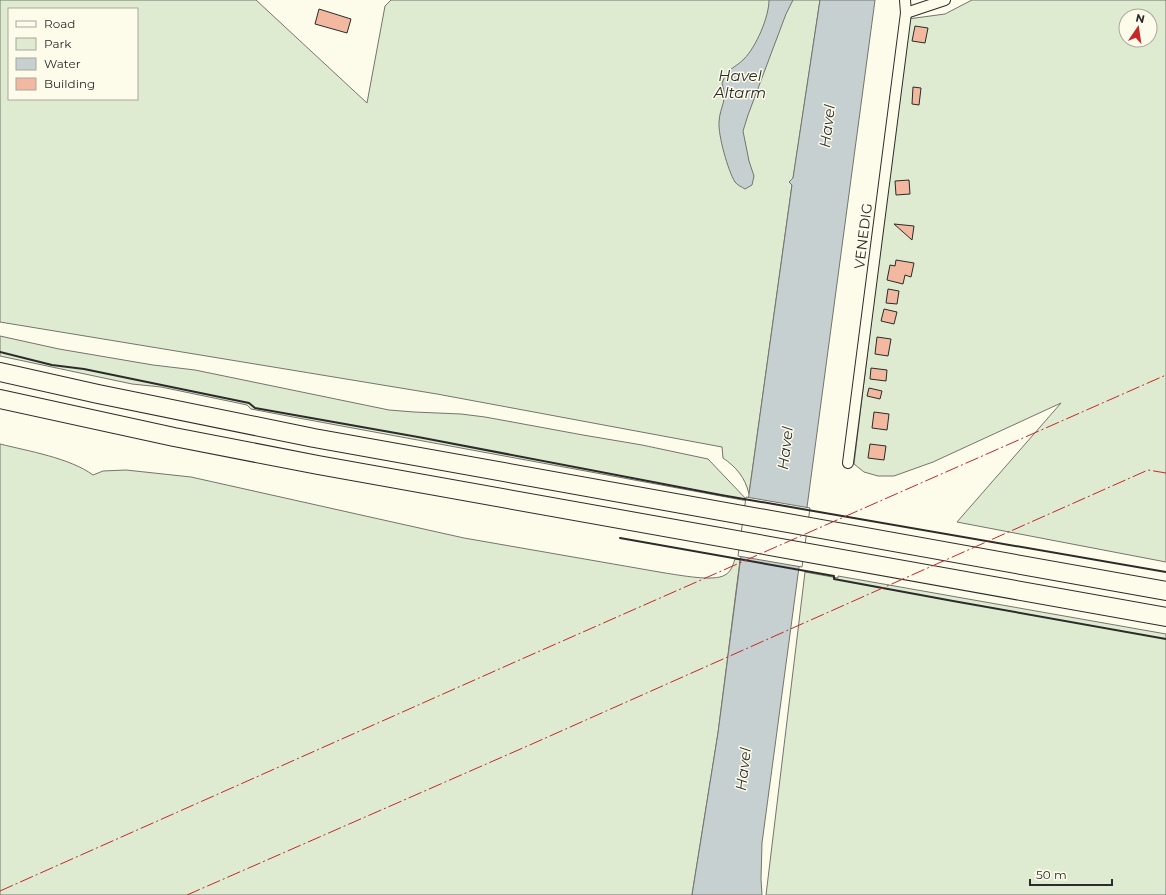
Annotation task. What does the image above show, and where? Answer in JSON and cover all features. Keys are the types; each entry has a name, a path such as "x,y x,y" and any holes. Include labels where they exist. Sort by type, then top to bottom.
{"highway":[{"path":"0,372 112,397 314,438 1166,591"},
{"path":"0,399 311,464 1166,617"}],"street":[{"name":"VENEDIG","path":"848,463 906,13 905,0"},
{"path":"906,13 945,0"}],"green space":[{"path":"0,0 256,0 367,103 385,6 391,0 820,0 793,179 789,182 792,185 749,494 745,482 739,473 723,458 722,447 437,394 0,322"},
{"path":"972,0 1166,0 1166,562 957,522 1061,403 933,462 894,476 878,476 864,472 854,464 908,19 945,14"},
{"path":"0,336 59,349 153,365 195,370 389,410 461,414 485,417 642,445 708,459 748,501 251,409 247,405 233,402 161,387 132,384 0,356"},
{"path":"0,444 36,452 73,464 93,475 103,471 126,470 191,477 464,538 665,573 705,578 720,577 729,572 735,559 740,560 718,733 692,895 0,895"},
{"path":"805,572 838,578 838,576 1166,634 1166,895 766,895"}],"water":[{"name":"Havel Altarm","path":"769,0 793,0 786,14 743,131 749,161 754,176 752,185 745,189 738,185 732,177 722,144 719,122 724,99 724,89 722,83 726,74 749,54 757,40 767,15"},
{"name":"Havel","path":"820,0 875,0 762,843 762,895 692,895 718,733 749,494 792,185 789,182 793,178"}],"pier":[{"path":"746,497 810,508 802,567 738,556"}],"building":[{"path":"319,9 351,19 347,33 315,24"},
{"path":"915,26 928,28 925,43 912,41"},
{"path":"913,87 921,88 919,105 912,104"},
{"path":"909,180 910,194 896,195 895,181"},
{"path":"894,224 914,226 912,240"},
{"path":"896,260 914,263 911,277 905,275 903,284 887,280 890,265 895,266"},
{"path":"888,289 899,291 897,304 886,303"},
{"path":"884,309 897,312 894,324 881,321"},
{"path":"877,337 891,339 888,356 875,354"},
{"path":"871,368 887,370 886,381 870,379"},
{"path":"869,388 882,391 880,399 867,396"},
{"path":"874,412 889,414 887,430 872,428"},
{"path":"870,444 886,446 884,460 868,458"}],"wall":[{"path":"0,352 52,365 84,369 249,403 255,408 418,437 721,495 1166,572"},
{"path":"620,538 834,576 834,579 1166,639"}],"power":[{"path":"0,891 1166,375"},
{"path":"187,895 532,744 1148,470 1166,473"}]}
